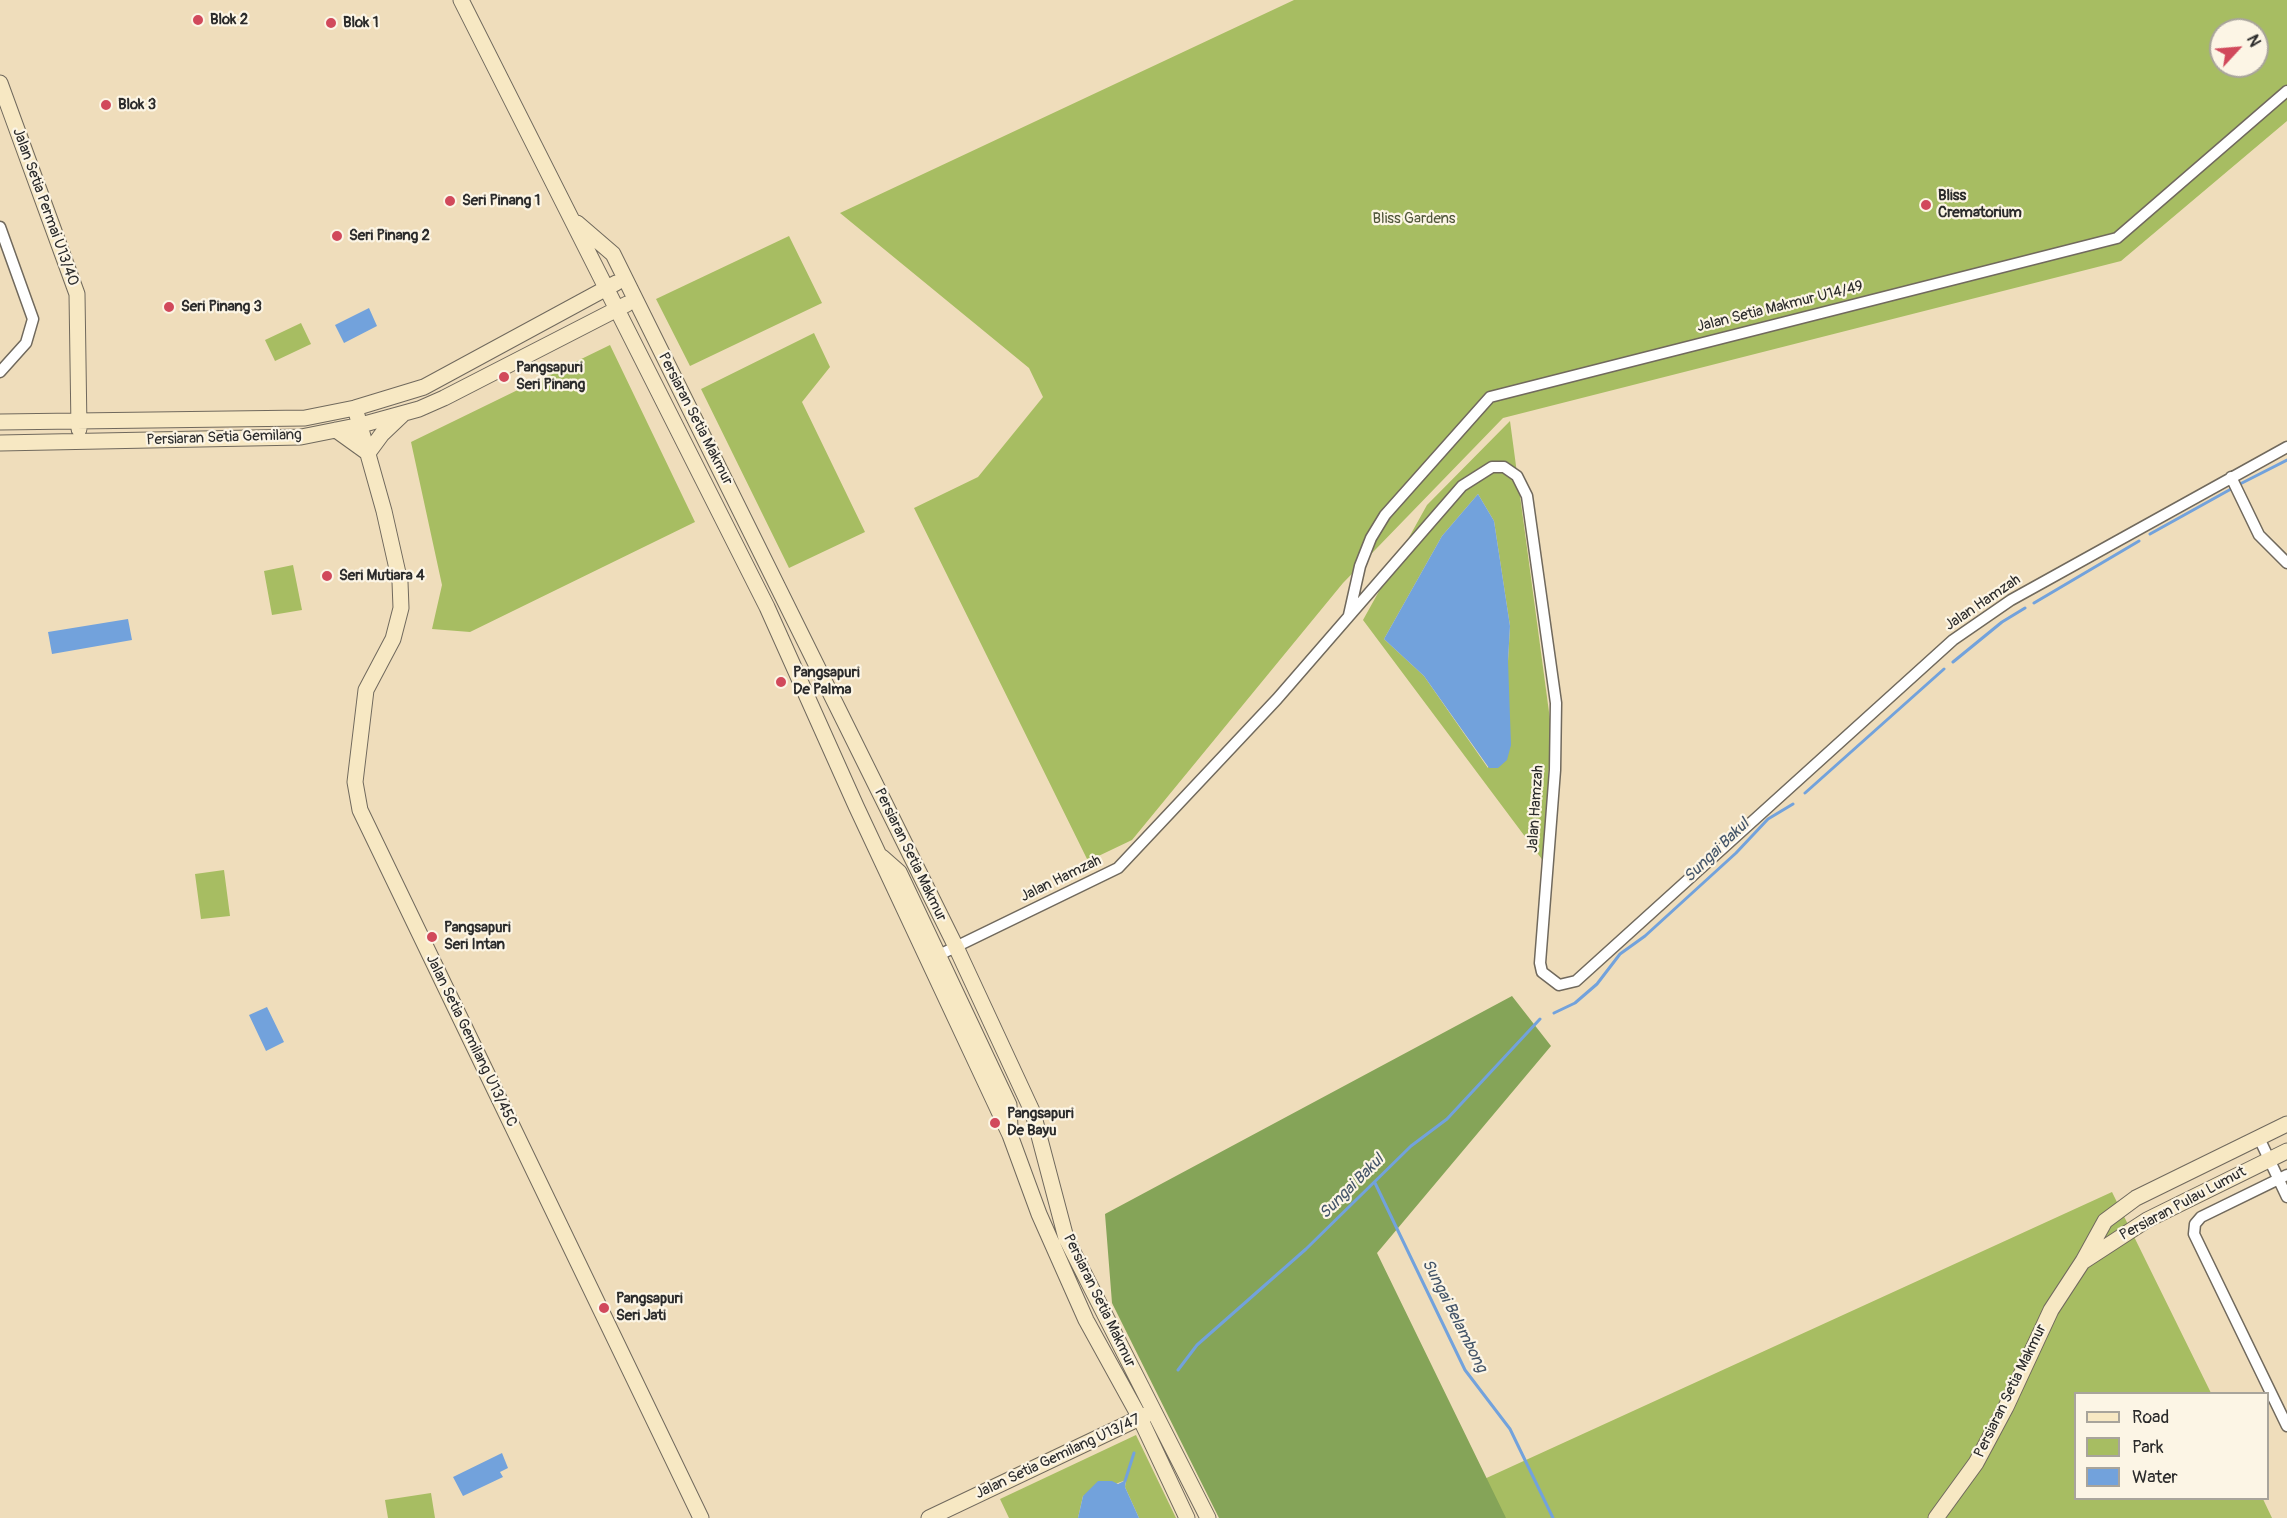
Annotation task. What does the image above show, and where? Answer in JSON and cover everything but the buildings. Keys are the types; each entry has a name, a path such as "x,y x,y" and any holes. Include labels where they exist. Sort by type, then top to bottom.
{"street":[{"name":"Persiaran Setia Makmur","path":"461,0 568,215 608,287 767,607 878,853 1010,1135 1039,1214 1086,1320 1147,1414 1208,1518"},
{"name":"Jalan Setia Permai U13/40","path":"0,83 77,294 80,441"},
{"name":"Jalan Setia Makmur U14/49","path":"1349,615 1360,566 1371,538 1385,515 1490,397 2117,238 2287,91"},
{"name":"Persiaran Setia Makmur","path":"568,215 613,254 956,947 1033,1113 1066,1238 1147,1414 1186,1518"},
{"path":"0,227 33,319 26,343 0,372"},
{"name":"Persiaran Setia Gemilang","path":"0,422 304,418 355,408 424,387 625,279"},
{"name":"Persiaran Setia Gemilang","path":"0,443 251,440 301,437 361,425 404,414 444,398 635,299"},
{"name":"Jalan Setia Gemilang U13/45C","path":"355,408 400,582 401,608 393,639 366,690 355,782 360,810 701,1518"},
{"path":"336,430 368,453 382,434 404,414"},
{"name":"Jalan Hamzah","path":"939,955 1118,868 1269,707 1462,486 1492,467 1504,467 1517,476 1527,496 1556,703 1555,770 1540,963 1542,972 1559,985 1576,981 1953,640 2012,600 2287,447"},
{"path":"2231,477 2263,541 2287,563"},
{"path":"878,853 899,872 939,955 1009,1105 1010,1135"},
{"name":"Persiaran Pulau Lumut","path":"2083,1262 2105,1221 2127,1204 2287,1124"},
{"path":"2259,1138 2283,1178 2287,1197"},
{"name":"Persiaran Pulau Lumut","path":"2083,1262 2147,1220 2287,1151"},
{"path":"2283,1178 2201,1217 2195,1224 2194,1234 2287,1426"},
{"name":"Persiaran Setia Makmur","path":"1936,1518 1976,1463 2006,1407 2051,1310 2083,1262"},
{"name":"Jalan Setia Gemilang U13/47","path":"929,1518 1147,1414"}],"green space":[{"name":"Bliss Gardens","path":"1294,0 2287,0 2287,121 2121,261 1503,418 1343,583 1132,840 1088,861 914,508 978,477 1043,397 1029,368 840,213"},
{"path":"789,236 822,303 690,366 656,299"},
{"path":"301,323 311,344 275,361 265,340"},
{"path":"814,333 830,367 802,402 865,532 789,568 701,389"},
{"path":"610,345 695,522 470,632 432,629 442,585 411,442"},
{"path":"1510,421 1551,727 1544,862 1363,620 1427,505","holes":["1478,494 1494,521 1510,626 1508,661 1488,768 1424,676 1384,639 1442,536"]},
{"path":"293,565 302,610 272,615 264,571"},
{"path":"224,870 230,916 201,919 195,874"},
{"path":"1512,996 1551,1046 1377,1253 1506,1518 1219,1518 1112,1303 1105,1214"},
{"path":"2112,1192 2211,1392 2074,1392 2074,1500 2263,1500 2272,1518 1399,1518"},
{"path":"1136,1435 1176,1518 1139,1518 1125,1487 1126,1480 1083,1496 1078,1518 1009,1518 1000,1499"},
{"path":"431,1493 435,1518 388,1518 385,1500"}],"water":[{"path":"369,308 377,326 344,343 335,325"},
{"path":"1478,494 1494,521 1510,626 1508,661 1511,745 1507,760 1498,768 1489,768 1424,676 1384,639 1442,536"},
{"path":"128,619 132,640 52,654 48,632"},
{"path":"267,1007 284,1042 266,1051 249,1015"},
{"path":"502,1453 508,1468 500,1472 503,1477 463,1496 453,1477"},
{"path":"1126,1480 1125,1487 1139,1518 1078,1518 1083,1496 1098,1481 1112,1481 1118,1484"}],"waterway":[{"name":"Sungai Bakul","path":"2240,484 2287,460"},
{"name":"Sungai Bakul","path":"2150,534 2231,489"},
{"name":"Sungai Bakul","path":"2034,603 2139,541"},
{"name":"Sungai Bakul","path":"1953,662 2002,622 2025,608"},
{"name":"Sungai Bakul","path":"1805,793 1944,669"},
{"name":"Sungai Bakul","path":"1554,1013 1575,1003 1597,984 1620,954 1645,936 1736,853 1768,819 1793,804"},
{"name":"Sungai Bakul","path":"1178,1370 1197,1345 1306,1249 1411,1146 1447,1119 1540,1019"},
{"name":"Sungai Belambong","path":"1375,1183 1465,1370 1510,1429 1553,1518"},
{"name":"Sungai Bakul","path":"1125,1481 1134,1453"}],"place":[{"name":"Blok 2","path":"198,20"},
{"name":"Blok 1","path":"331,23"},
{"name":"Blok 3","path":"106,105"},
{"name":"Seri Pinang 1","path":"450,201"},
{"name":"Bliss Crematorium","path":"1926,205"},
{"name":"Seri Pinang 2","path":"337,236"},
{"name":"Seri Pinang 3","path":"169,307"},
{"name":"Pangsapuri Seri Pinang","path":"504,377"},
{"name":"Seri Mutiara 4","path":"327,576"},
{"name":"Pangsapuri De Palma","path":"781,682"},
{"name":"Pangsapuri Seri Intan","path":"432,937"},
{"name":"Pangsapuri De Bayu","path":"995,1123"},
{"name":"Pangsapuri Seri Jati","path":"604,1308"}]}
